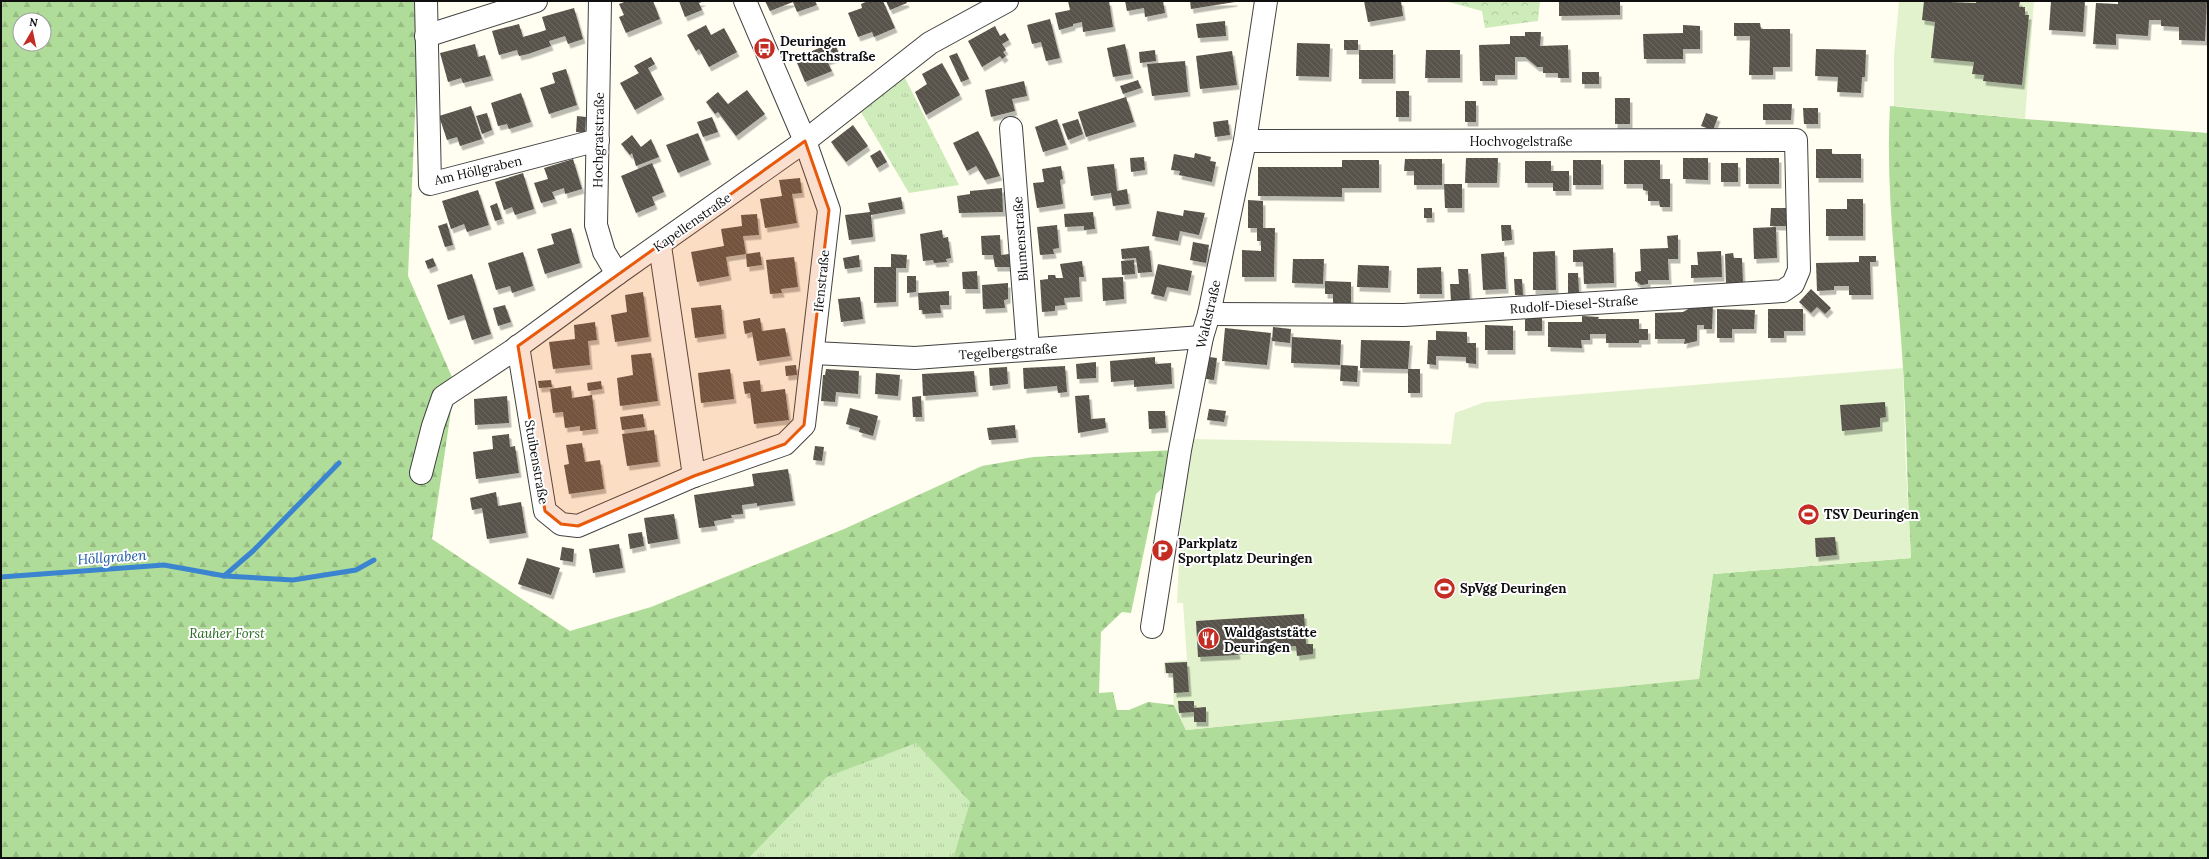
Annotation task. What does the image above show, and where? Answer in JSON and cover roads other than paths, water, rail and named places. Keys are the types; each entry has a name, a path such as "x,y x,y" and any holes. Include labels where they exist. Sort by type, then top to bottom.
{"street":[{"name":"Am Höllgraben","path":"426,1 430,184 598,140"},
{"path":"426,36 536,1"},
{"name":"Hochgratstraße","path":"600,1 596,225 604,252 617,274"},
{"name":"Ifenstraße","path":"745,1 805,141 829,210 814,353 804,425"},
{"name":"Kapellenstraße","path":"421,474 433,426 443,397 518,346 617,274 660,246 805,141 930,43 1007,1"},
{"name":"Waldstraße","path":"1152,627 1180,450 1202,337 1209,314 1245,141 1266,1"},
{"name":"Blumenstraße","path":"1011,128 1028,349"},
{"name":"Hochvogelstraße","path":"1245,141 1796,140"},
{"name":"Rudolf-Diesel-Straße","path":"1209,314 1404,315 1783,290 1792,284 1799,270 1796,140"},
{"path":"660,246 694,476"},
{"name":"Tegelbergstraße","path":"814,353 915,358 1202,337"},
{"name":"Stuibenstraße","path":"518,346 546,511 561,524 578,526 694,476 785,444 804,425"}],"waterway":[{"name":"Höllgraben","path":"224,576 253,551 339,463"},
{"name":"Höllgraben","path":"1,577 164,565 225,576 293,580 356,570 374,560"}],"place":[{"name":"Deuringen Trettachstraße","path":"765,48"},
{"name":"TSV Deuringen","path":"1808,514"},
{"name":"Parkplatz Sportplatz Deuringen","path":"1162,550"},
{"name":"SpVgg Deuringen","path":"1444,588"},
{"name":"Waldgaststätte Deuringen","path":"1209,639"}],"park label":[{"name":"Rauher Forst","path":"227,633"}]}
